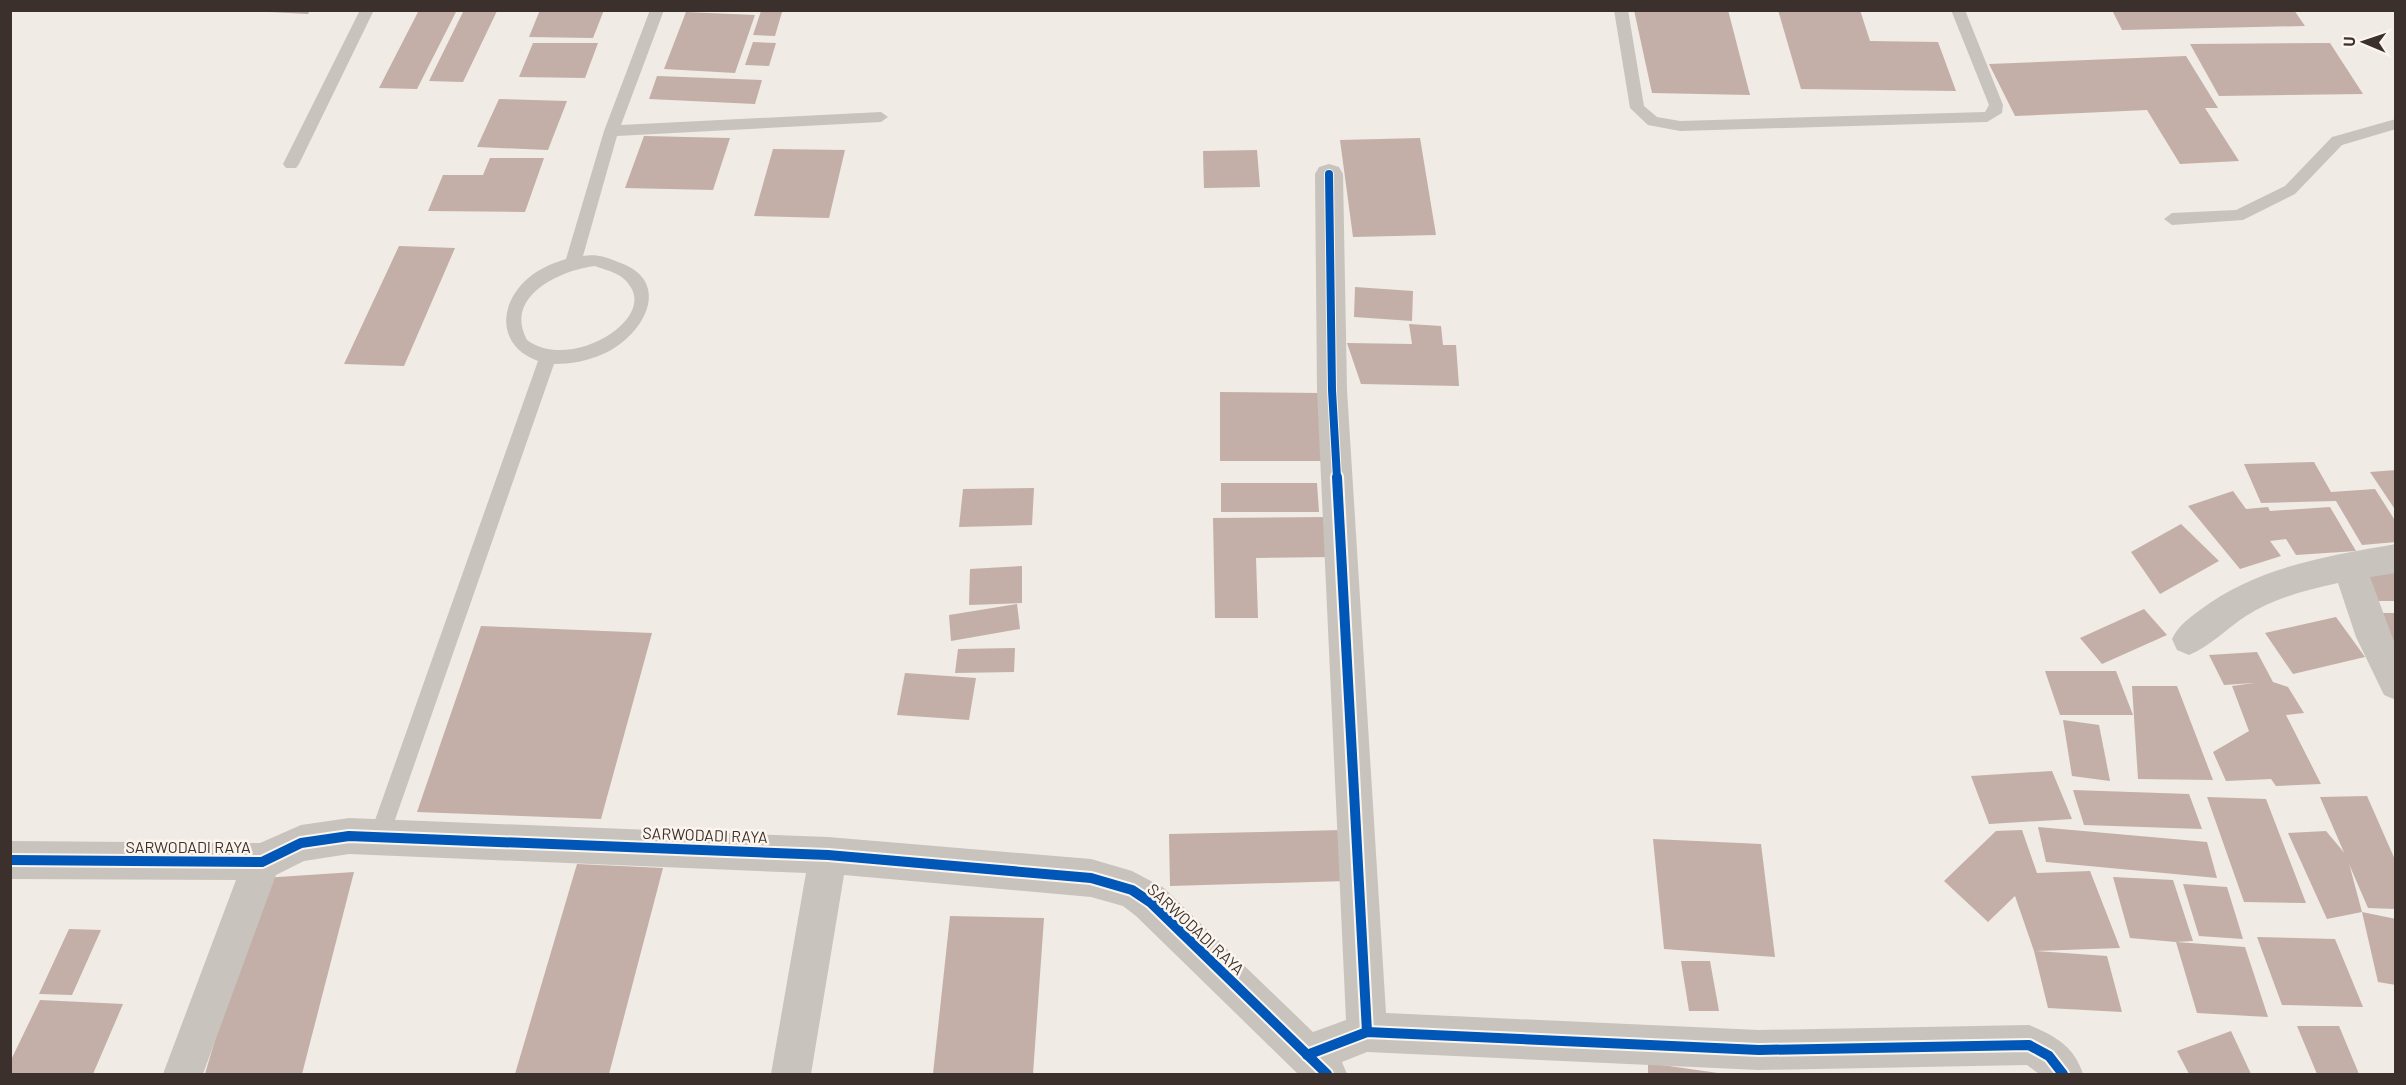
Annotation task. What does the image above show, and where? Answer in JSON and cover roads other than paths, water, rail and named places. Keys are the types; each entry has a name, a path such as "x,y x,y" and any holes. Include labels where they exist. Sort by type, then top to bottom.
{"street":[{"path":"1329,174 1332,390 1367,1032"},
{"path":"2189,639 2241,601 2265,590 2349,566 2396,558"},
{"path":"2349,566 2373,637 2396,684"},
{"name":"SARWODADI RAYA","path":"10,860 262,862 301,843 349,836 828,855 1091,878 1132,890 1150,902 1317,1065"},
{"path":"791,1074 828,855"},
{"path":"183,1074 262,862"},
{"path":"1317,1065 1367,1032 1759,1050 2029,1046 2046,1052 2063,1074"}],"lane":[{"path":"291,164 367,10"},
{"path":"573,262 611,131 657,10"},
{"path":"1621,10 1637,108 1653,121 1680,126 1987,117 1995,113 1996,105 1958,10"},
{"path":"611,131 881,117"},
{"path":"2172,219 2238,216 2290,190 2337,141 2396,124"},
{"path":"595,260 613,264 628,271 638,282 642,295 640,310 632,326 619,339 601,350 580,357 548,357 526,348 517,336 513,322 515,306 524,291 538,278 573,262 595,260"},
{"path":"379,837 548,357"}]}
